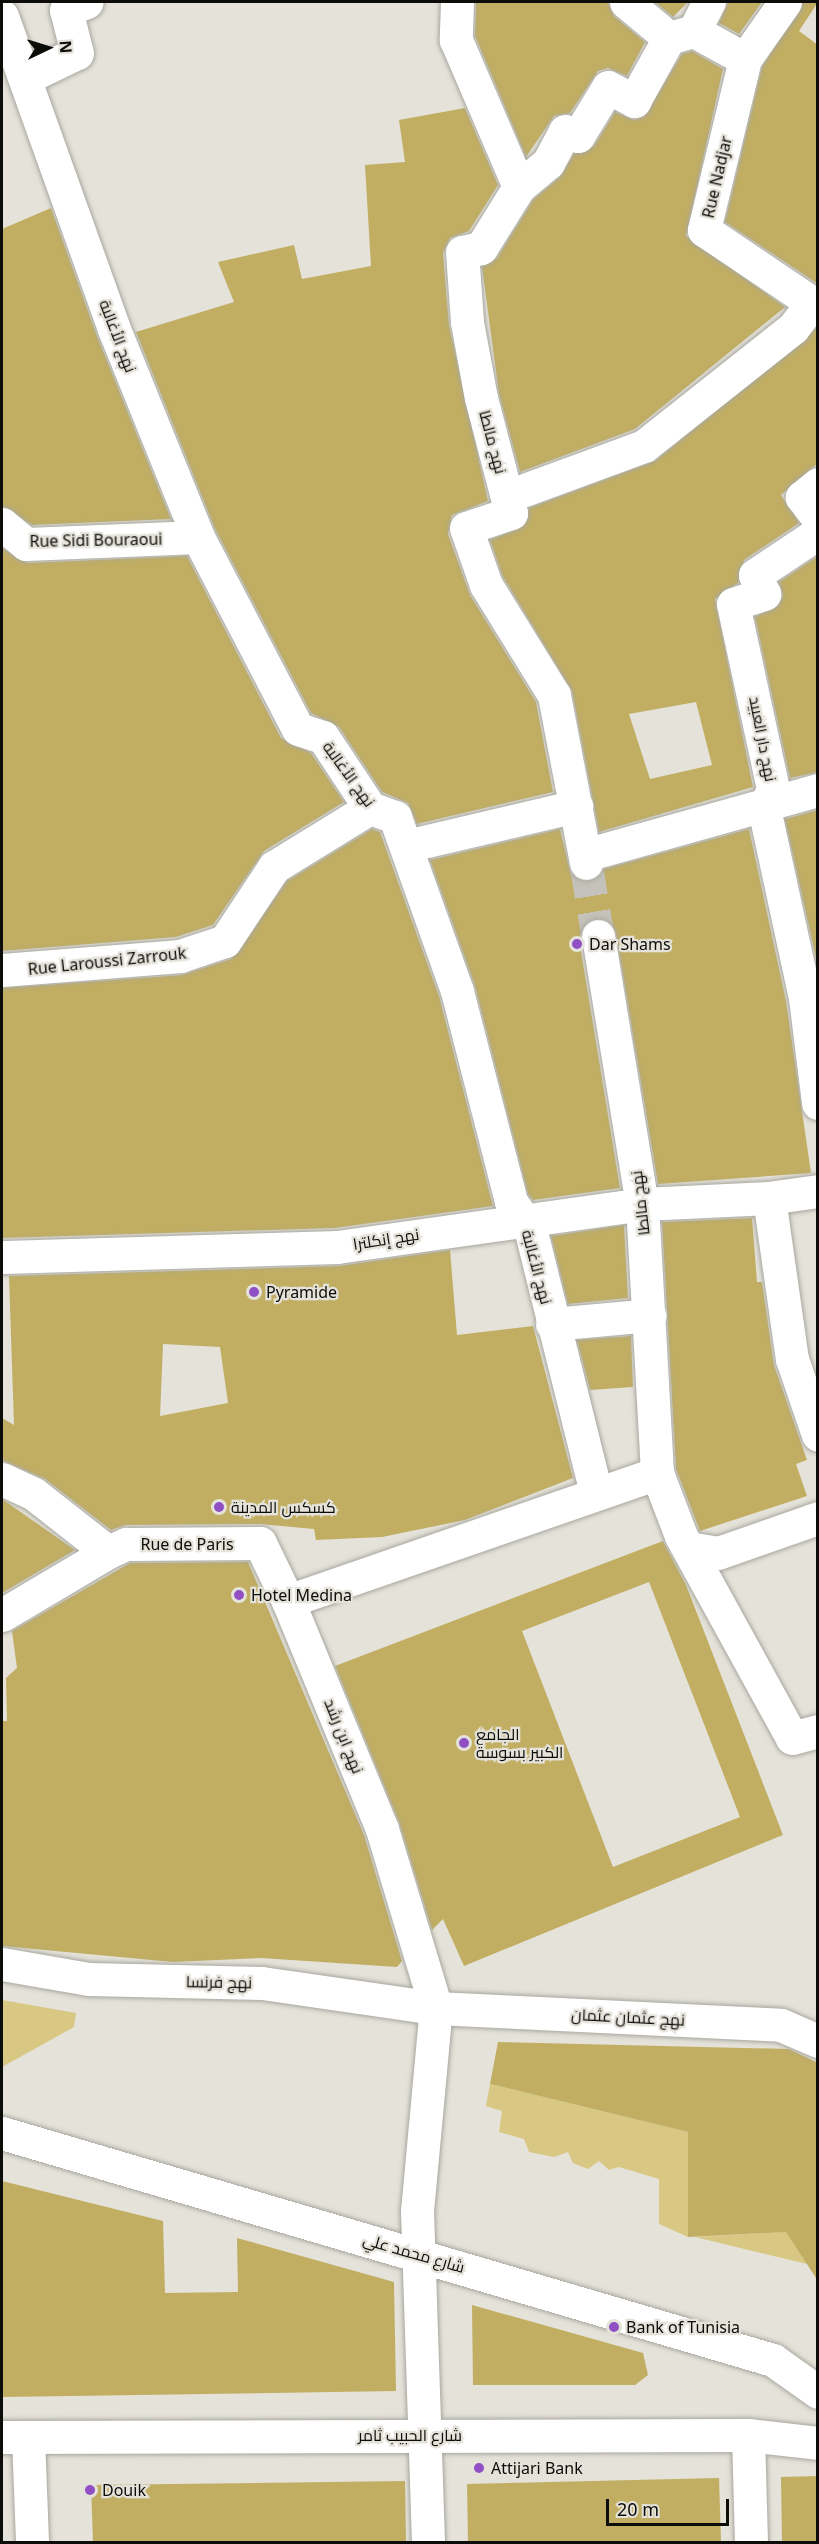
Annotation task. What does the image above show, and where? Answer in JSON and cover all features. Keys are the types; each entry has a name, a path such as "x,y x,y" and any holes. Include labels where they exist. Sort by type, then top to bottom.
{"street":[{"path":"27,77 77,53 66,10 87,2"},
{"path":"457,2 456,40 519,187 548,163 565,131 578,136 608,87 634,101 709,2"},
{"path":"626,2 682,35 745,59"},
{"name":"Rue Nadjar","path":"785,2 745,59 704,230 814,305"},
{"name":"نهج الأغالبة","path":"2,16 27,77 114,329 198,537 298,729 323,737 370,808 395,817 457,991 511,1202 530,1228 552,1324 596,1492"},
{"name":"نهج مالطا","path":"519,187 481,248 462,252 481,398 511,513 466,528 486,585 554,695 586,859 764,809"},
{"path":"508,496 644,446 793,327 814,305"},
{"path":"818,484 802,497 818,518"},
{"name":"Rue Sidi Bouraoui","path":"2,524 26,544 198,537"},
{"name":"نهج دار العبيد","path":"818,533 755,575 764,594 733,604 773,789 764,809 811,997 818,1103"},
{"path":"764,809 818,790"},
{"path":"406,846 576,806"},
{"name":"Rue Laroussi Zarrouk","path":"2,970 180,956 225,941 274,867 370,808"},
{"name":"نهج مالطا","path":"598,936 642,1204 650,1315 657,1473 688,1548 792,1738 818,1731"},
{"name":"نهج إنكلترا","path":"2,1257 337,1247 522,1218 642,1204 769,1198 818,1191"},
{"path":"769,1198 792,1359 818,1435"},
{"path":"552,1324 650,1315"},
{"path":"288,1601 596,1492 657,1473"},
{"path":"2,1479 34,1494 108,1552 2,1615"},
{"path":"688,1548 717,1553 818,1518"},
{"name":"Rue de Paris","path":"108,1552 126,1544 260,1543 288,1601"},
{"name":"نهج ابن رشد","path":"288,1601 382,1829 425,1956 436,2008 418,2157 428,2542"},
{"name":"نهج فرنسا","path":"2,1964 89,1979 262,1983 436,2008"},
{"name":"نهج عثمان عثمان","path":"436,2008 781,2025 818,2041"},
{"path":"781,2025 818,2018"},
{"name":"شارع محمد علي","path":"2,2133 420,2254 773,2360 818,2392"},
{"path":"748,2435 751,2542"},
{"name":"شارع الحبيب ثامر","path":"15,2437 748,2435 818,2443"},
{"path":"15,2437 32,2542"}],"shaded area":[{"path":"2,2000 76,2013 74,2027 2,2067"},
{"path":"490,2084 688,2132 688,2237 659,2224 659,2179 619,2167 609,2170 599,2161 588,2169 573,2163 568,2152 554,2157 529,2152 524,2139 499,2132 502,2111 486,2106"},
{"path":"801,2231 807,2264 695,2237"}],"building":[{"path":"476,2 608,2 614,16 645,42 627,76 608,68 598,71 570,113 554,116 526,157 475,36"},
{"path":"655,2 688,2 673,17"},
{"path":"728,2 762,2 739,34 719,23"},
{"path":"803,2 818,2 799,31 818,45 818,284 725,222 762,67"},
{"path":"692,51 723,69 686,236 785,307 635,429 520,472 499,394 482,267 497,258 533,200 560,177 574,154 594,146 615,112 634,120 644,117 682,54"},
{"path":"465,108 498,185 469,231 450,238 443,253 449,325 488,501 452,515 448,534 470,595 536,702 553,792 417,824 408,803 382,792 339,727 311,713 215,529 136,332 234,302 218,262 294,245 302,279 371,266 365,165 405,162 399,120"},
{"path":"51,208 97,336 171,519 32,525 2,506 2,229"},
{"path":"818,327 818,463 781,495 799,523 744,560 738,583 715,599 753,787 599,832 572,691 503,577 490,540 524,526 529,508 655,461","holes":["696,702 712,765 650,779 629,714"]},
{"path":"2,548 27,563 187,556 281,738 311,753 344,802 264,851 213,925 176,937 2,951"},
{"path":"818,556 818,772 790,778 755,617 778,606 783,596 779,582"},
{"path":"818,810 818,967 785,819"},
{"path":"372,829 380,832 439,996 493,1206 335,1228 2,1238 2,988 182,975 231,959 287,881"},
{"path":"560,829 571,875 589,881 604,869 749,829 786,1001 811,1173 658,1184 616,933 612,924 596,917 586,922 579,939 620,1188 533,1200 528,1194 475,986 430,860"},
{"path":"752,1218 757,1282 762,1282 774,1365 807,1460 796,1464 807,1496 700,1531 676,1469 662,1222"},
{"path":"624,1225 628,1298 568,1304 551,1236"},
{"path":"450,1250 457,1335 533,1326 573,1478 465,1520 382,1537 316,1540 314,1529 260,1524 126,1525 111,1530 45,1479 2,1460 2,1418 14,1425 9,1276 338,1266","holes":["163,1344 220,1347 228,1403 160,1416"]},
{"path":"631,1336 633,1387 590,1390 577,1340"},
{"path":"2,1499 75,1550 2,1593"},
{"name":"الجامع الكبير بسوسة","path":"663,1541 686,1585 783,1835 464,1966 443,1919 432,1930 399,1822 335,1666","holes":["649,1582 740,1817 613,1867 522,1631"]},
{"path":"248,1562 364,1835 402,1961 397,1967 261,1958 173,1962 2,1946 2,1721 7,1721 6,1678 17,1668 12,1631 130,1563"},
{"path":"498,2042 789,2049 818,2063 818,2281 786,2232 688,2237 688,2132 490,2084"},
{"path":"2,2181 163,2221 165,2293 238,2292 237,2238 394,2282 396,2391 2,2397"},
{"path":"472,2305 643,2353 648,2375 635,2385 473,2385"},
{"path":"818,2476 818,2542 782,2542 781,2477"},
{"path":"719,2478 721,2542 468,2542 467,2484"},
{"path":"405,2481 406,2542 93,2542 91,2485"}],"tunnel":[{"path":"586,863 598,936"}],"place":[{"name":"Dar Shams","path":"577,944"},
{"name":"Pyramide","path":"254,1292"},
{"name":"كسكس المدينة","path":"219,1507"},
{"name":"Hotel Medina","path":"239,1595"},
{"name":"الجامع الكبير بسوسة","path":"464,1743"},
{"name":"Bank of Tunisia","path":"614,2327"},
{"name":"Attijari Bank","path":"479,2468"},
{"name":"Douik","path":"90,2490"}]}
